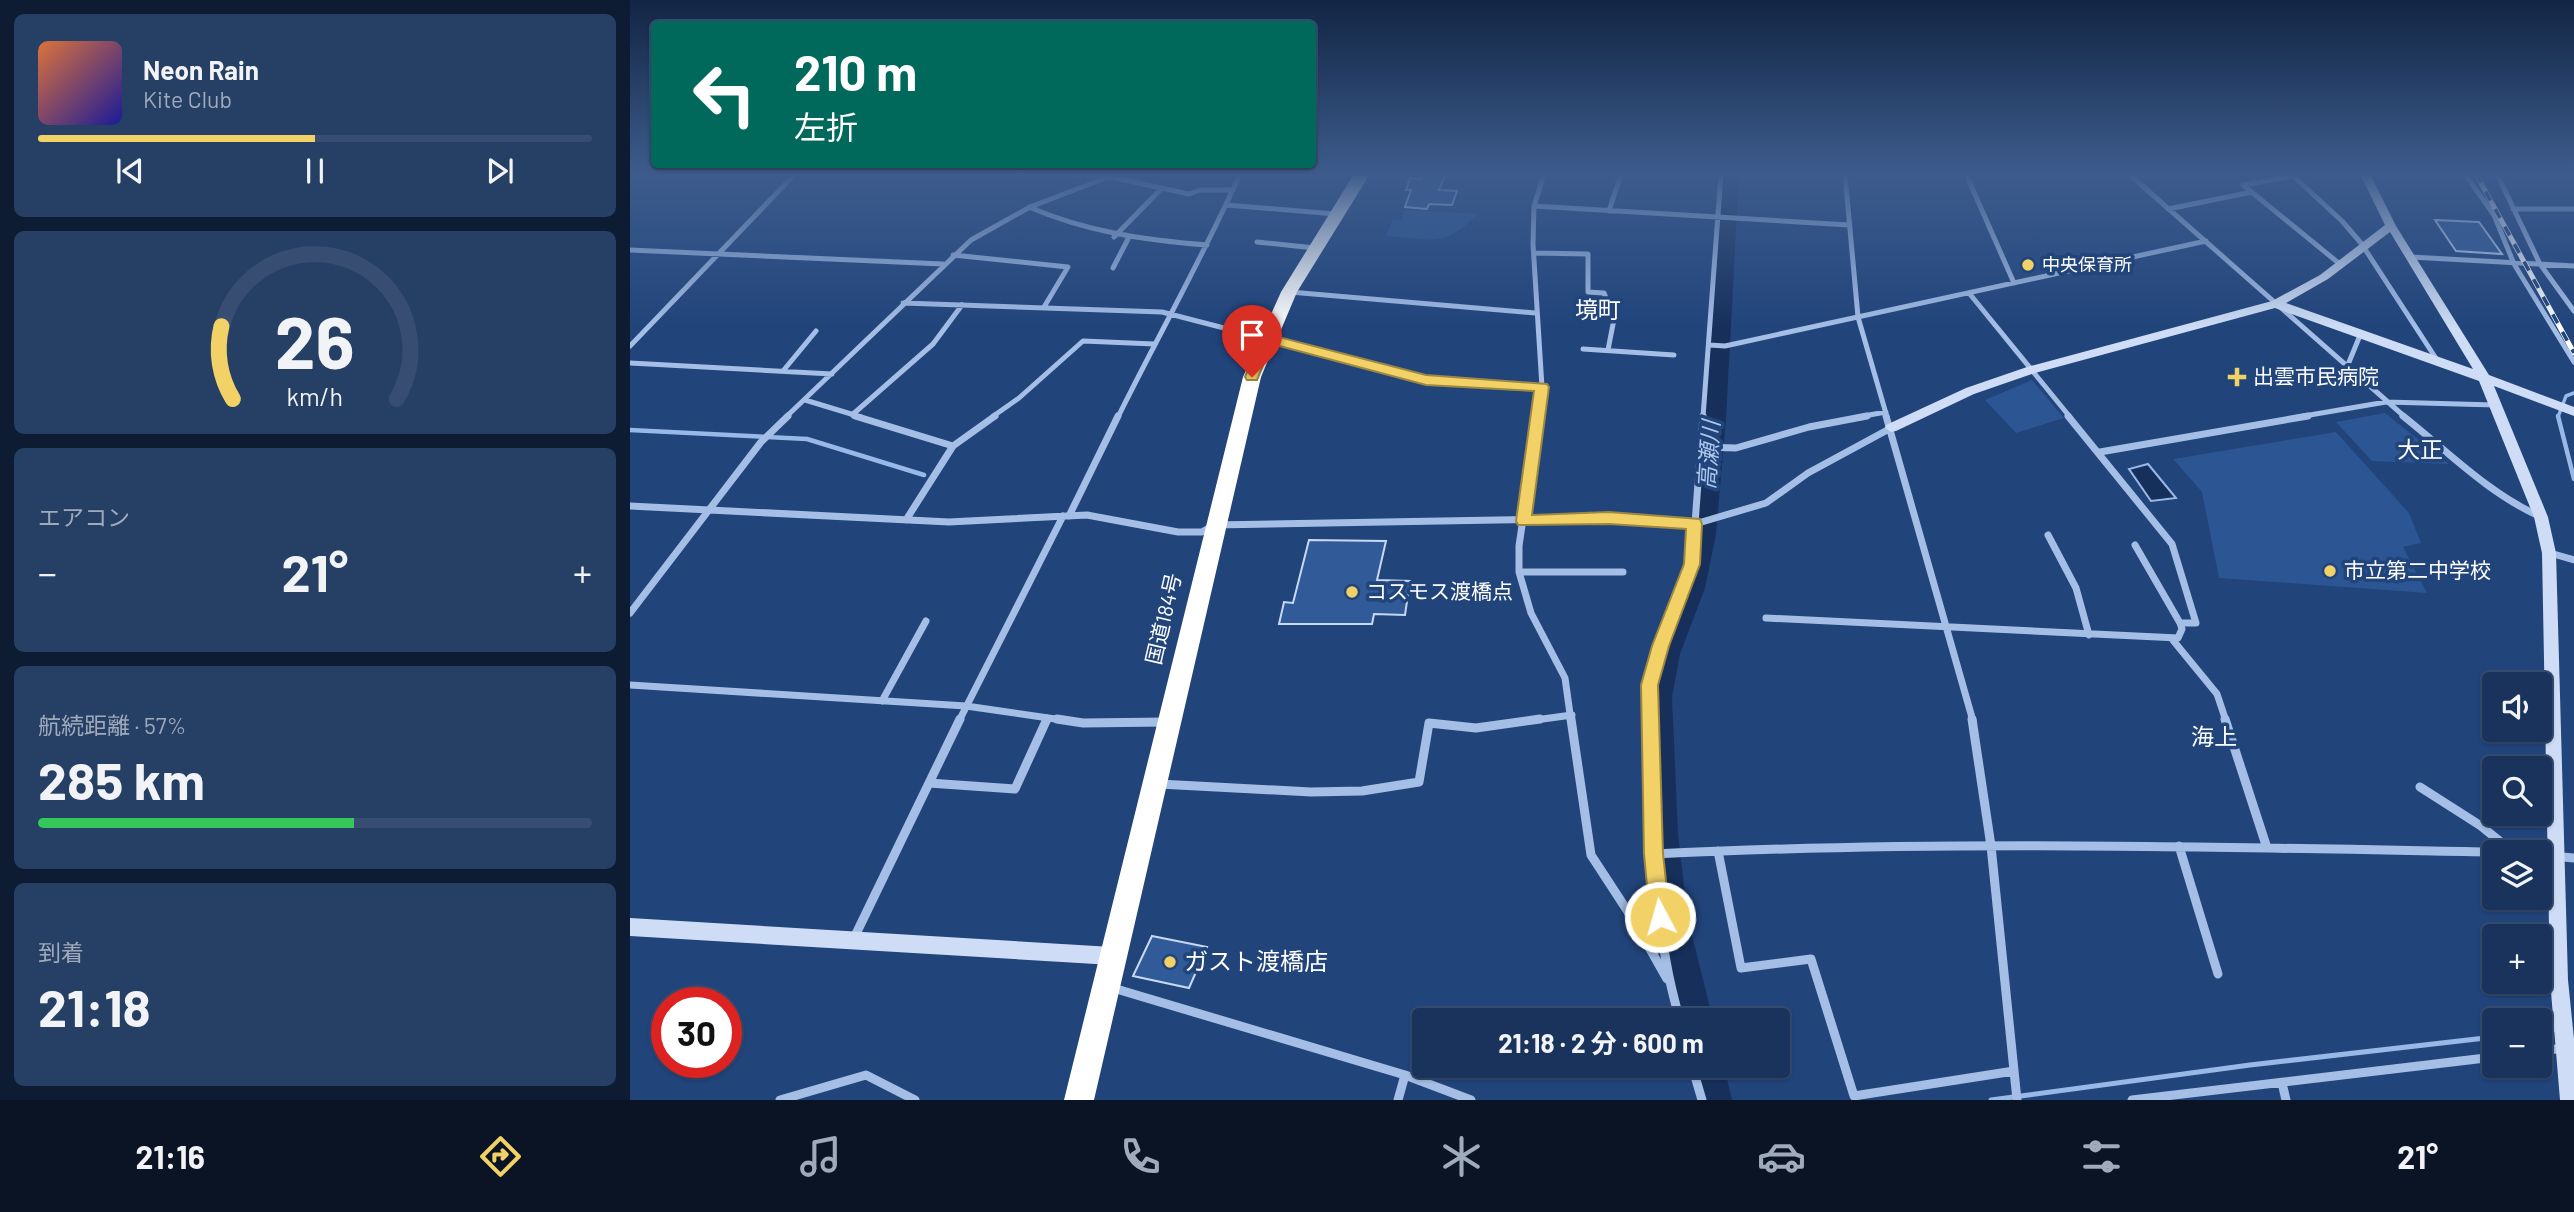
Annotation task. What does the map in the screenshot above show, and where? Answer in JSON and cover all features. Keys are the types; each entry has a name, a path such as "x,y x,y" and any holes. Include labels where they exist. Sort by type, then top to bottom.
{"highway":[{"name":"国道184号","path":"1079,1100 1214,525 1252,377 1289,292 1329,225"}],"street":[{"path":"630,346 745,225"},
{"path":"630,613 761,442 943,264 992,225"},
{"path":"1072,225 1114,237 1207,245"},
{"path":"1114,237 1125,225"},
{"path":"852,942 966,706 1217,225"},
{"path":"1534,225 1536,313 1542,387 1519,546 1519,572 1531,613 1565,678 1591,855 1636,924 1669,982"},
{"path":"1677,1008 1669,982 1654,854 1650,685 1661,646 1692,564 1717,225"},
{"path":"1849,225 1857,317 1972,716 1992,846 2017,1100"},
{"path":"1989,225 2014,283"},
{"path":"2187,225 2386,402 2481,479 2519,507 2541,517"},
{"path":"2293,225 2341,264"},
{"path":"2346,225 2364,248 2437,360"},
{"path":"2498,225 2514,264 2574,362"},
{"path":"2521,225 2540,264 2574,312"},
{"path":"630,506 969,522 1104,516 1178,532 1202,532 1214,525 1609,518 1695,524 1766,503 1808,473 1891,428 1970,391 2031,370 2276,304 2341,264 2391,226 2484,377 2541,517 2549,553 2559,980 2569,1048 2570,1100"},
{"path":"1113,268 1128,239"},
{"path":"1709,345 1725,346 2206,241"},
{"path":"1257,242 1315,248"},
{"path":"630,250 943,264"},
{"path":"1534,253 1588,254 1587,292 1604,293 1614,319 1608,350"},
{"path":"953,255 1068,267 1044,307"},
{"path":"2411,257 2574,266"},
{"path":"1289,292 1536,313"},
{"path":"1969,293 2172,544 2196,624 2180,623"},
{"path":"903,303 1146,310 1169,313 1426,380 1542,387"},
{"path":"2276,304 2484,377 2574,412"},
{"path":"852,415 933,344 962,305"},
{"path":"783,371 816,331"},
{"path":"2347,367 2361,334"},
{"path":"906,520 953,446 1019,398 1083,341 1154,344"},
{"path":"1583,349 1674,355"},
{"path":"630,363 832,374"},
{"path":"805,400 953,446"},
{"path":"2100,452 2386,402 2496,405"},
{"path":"1702,447 1736,448 1809,427 1886,412"},
{"path":"2048,535 2076,588 2089,635"},
{"path":"1766,618 1948,629 2178,638 2182,629 2180,623 2135,545"},
{"path":"2549,553 2574,560"},
{"path":"1519,572 1623,572"},
{"path":"882,701 926,621"},
{"path":"2172,639 2217,694 2267,848"},
{"path":"630,685 966,706 1083,723 1168,722"},
{"path":"1154,784 1311,792 1362,791 1396,786 1419,782 1429,723 1476,728 1572,715"},
{"path":"929,783 1015,789 1048,718"},
{"path":"2420,788 2481,826 2498,840"},
{"path":"1654,854 1812,846 2179,846 2482,852"},
{"path":"2179,846 2218,974"},
{"path":"1718,851 1741,968 1811,959 1854,1096 2014,1071"},
{"path":"630,928 1112,956"},
{"path":"1105,986 1405,1075 1471,1100"},
{"path":"2132,1100 2482,1058"},
{"path":"780,1100 866,1075 915,1100"},
{"path":"1398,1100 1405,1075"},
{"path":"1696,1078 1702,1100"},
{"path":"2282,1083 2286,1100"}],"shaded area":[{"path":"1390,225 1466,225 1455,233 1436,239 1386,236"},
{"path":"2032,380 2064,418 2016,433 1985,400"},
{"path":"2385,413 2449,464 2372,461 2336,422"},
{"path":"2336,432 2409,513 2421,543 2403,547 2427,593 2219,578 2202,492 2173,459"},
{"path":"2148,464 2176,498 2151,501 2129,469"}],"building":[{"path":"2439,225 2481,225 2502,254 2456,251"},
{"name":"コスモス渡橋点","path":"1309,540 1386,541 1377,580 1410,581 1405,615 1374,614 1372,624 1279,624 1284,602 1293,603"},
{"name":"ガスト渡橋店","path":"1152,936 1207,947 1189,988 1133,976"}],"waterway":[{"name":"高瀬川","path":"1693,1008 1672,919 1663,834 1658,697 1667,654 1692,588 1704,534 1715,419 1727,225"},
{"path":"2558,417 2566,396 2574,393"},
{"path":"2558,417 2574,479"},
{"path":"630,430 807,439 924,475"},
{"path":"2552,1030 2559,1029"},
{"path":"1991,1100 2250,1065 2482,1038"},
{"name":"高瀬川","path":"1710,1078 1715,1100"}],"railway":[{"path":"2504,225 2574,353"}],"place":[{"name":"中央保育所","path":"2028,265"},
{"name":"出雲市民病院","path":"2237,377"},
{"name":"市立第二中学校","path":"2330,571"},
{"name":"コスモス渡橋点","path":"1352,592"},
{"name":"ガスト渡橋店","path":"1170,962"}],"district":[{"name":"境町","path":"1598,310"},
{"name":"大正","path":"2420,450"},
{"name":"海上","path":"2214,737"}],"route":[{"path":"1252,377 1267,339 1426,380 1542,387 1524,521 1609,518 1695,524 1692,564 1661,646 1650,685 1654,854 1660,917"}]}
